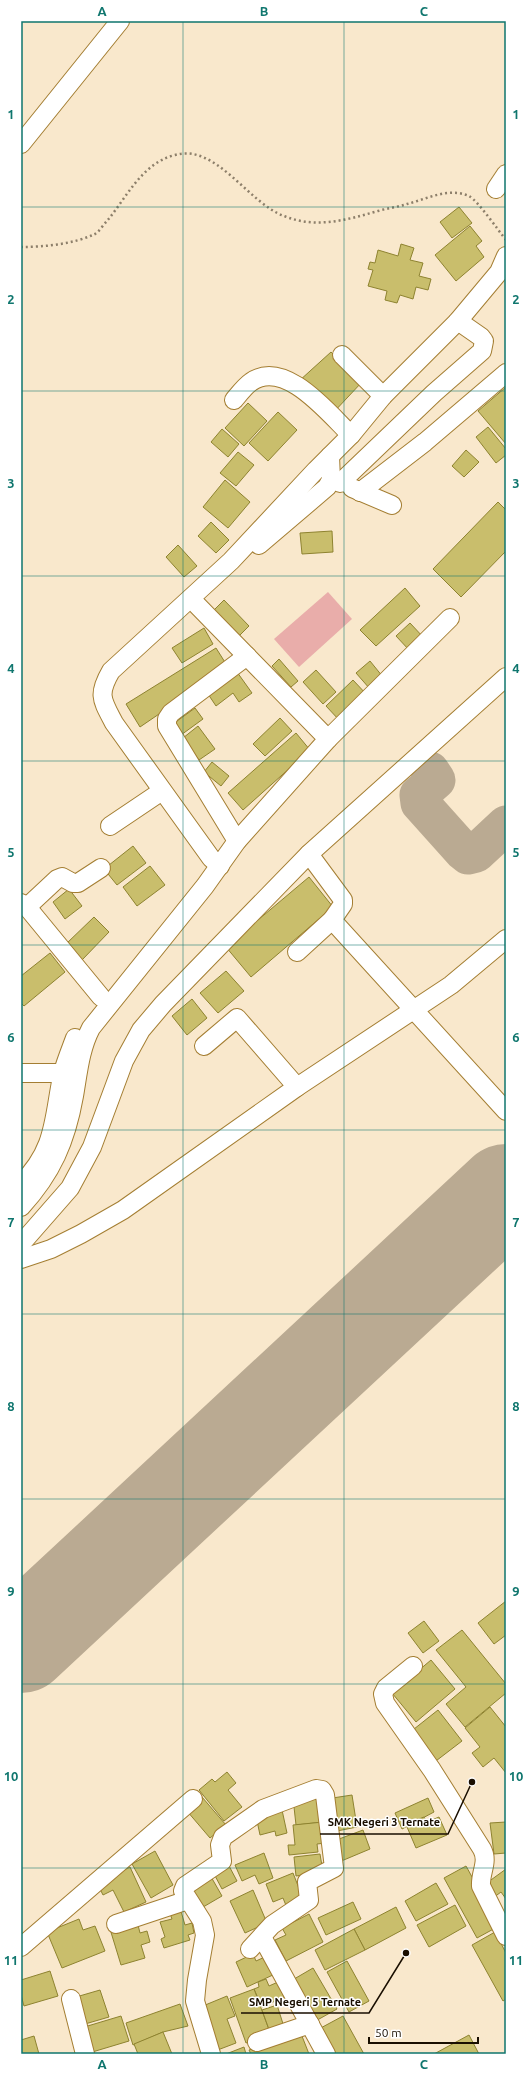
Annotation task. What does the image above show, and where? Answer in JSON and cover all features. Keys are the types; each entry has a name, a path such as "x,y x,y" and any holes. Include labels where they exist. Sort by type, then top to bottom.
{"street":[{"path":"21,144 120,21"},
{"path":"496,189 506,174"},
{"path":"218,858 162,791 107,709 103,702 103,686 111,671 231,561 351,435 383,396 458,321 504,267"},
{"path":"218,858 164,780 113,702 112,696 114,682 118,674 197,605 265,540 335,481 482,351 484,341 481,337 458,321"},
{"path":"342,355 383,396"},
{"path":"360,492 425,442 506,373"},
{"path":"234,400 251,382 270,376 283,378 298,386 351,435"},
{"path":"330,456 335,481"},
{"path":"335,481 392,505"},
{"path":"197,605 328,739"},
{"path":"23,1191 54,1163 64,1140 70,1073 77,1033 101,997 199,876 237,841 328,739 450,618"},
{"path":"237,841 167,726 167,719 171,713 247,656"},
{"path":"21,1244 70,1188 92,1147 124,1061 142,1030 163,1004 309,854 506,677"},
{"path":"110,826 162,791"},
{"path":"297,952 332,920 343,904 343,900 309,854"},
{"path":"70,1073 91,1028 218,858"},
{"path":"101,868 78,883 73,883 62,877 57,879 24,905 101,997"},
{"path":"332,920 506,1111"},
{"path":"21,1259 51,1249 123,1210 166,1177 297,1087 414,1011 451,985 506,939"},
{"path":"204,1046 237,1018 297,1087"},
{"path":"21,1073 70,1073"},
{"path":"413,1666 386,1688 383,1694 385,1702 432,1770 482,1849 485,1862 480,1877 481,1886 506,1936"},
{"path":"211,2054 195,2001 197,1980 206,1935 202,1921 183,1891 185,1886 222,1861 220,1845 223,1837 262,1809 316,1790 322,1790 325,1795 334,1868 307,1882 309,1900 277,1920 256,1943 310,2024 326,2054"},
{"path":"21,1947 193,1799"},
{"path":"116,1924 188,1900"},
{"path":"71,1999 85,2054"},
{"path":"257,2042 310,2024"}],"path":[{"path":"21,247 48,247 96,233 145,172 156,163 175,154 187,153 210,159 266,208 284,217 304,222 323,223 347,220 408,204 426,197 458,193 470,197 506,240"}],"shaded area":[{"path":"328,592 352,619 299,667 274,639"}],"building":[{"path":"459,207 472,223 452,238 440,222"},
{"path":"470,226 482,241 476,246 484,257 456,281 435,255"},
{"path":"401,244 414,248 410,260 423,263 419,276 431,279 428,290 416,287 413,299 400,295 397,303 385,300 387,291 368,286 373,270 368,269 370,262 375,263 378,250 398,256"},
{"path":"331,352 362,382 332,414 299,381"},
{"path":"506,387 506,444 478,411"},
{"path":"248,403 267,421 244,446 225,428"},
{"path":"278,412 297,430 268,461 249,443"},
{"path":"488,427 506,449 506,455 496,463 476,437"},
{"path":"222,429 239,444 228,457 211,442"},
{"path":"466,450 479,462 464,477 452,466"},
{"path":"238,452 254,465 236,486 220,473"},
{"path":"225,480 250,502 228,528 203,507"},
{"path":"498,502 506,510 506,551 461,597 433,569"},
{"path":"211,522 229,540 216,553 198,536"},
{"path":"332,531 333,552 302,554 300,533"},
{"path":"178,545 197,566 184,577 166,557"},
{"path":"405,588 420,606 376,646 360,630"},
{"path":"224,600 249,626 238,637 213,611"},
{"path":"410,623 424,638 410,651 396,636"},
{"path":"204,628 213,644 182,663 172,648"},
{"path":"216,648 228,667 140,727 126,704"},
{"path":"279,659 298,681 291,687 272,666"},
{"path":"370,661 383,677 370,689 356,673"},
{"path":"316,670 336,692 323,704 303,682"},
{"path":"237,672 252,693 239,702 233,693 216,706 208,694"},
{"path":"353,680 368,696 340,721 326,706"},
{"path":"195,708 203,719 181,735 173,724"},
{"path":"280,718 292,731 265,756 253,744"},
{"path":"198,726 215,749 199,760 183,738"},
{"path":"296,733 310,750 243,810 228,793"},
{"path":"212,762 229,776 221,786 204,772"},
{"path":"133,846 146,863 117,885 104,869"},
{"path":"150,866 165,885 137,906 123,887"},
{"path":"309,877 333,907 251,977 226,947"},
{"path":"69,889 82,906 65,919 53,902"},
{"path":"94,917 109,932 82,960 66,944"},
{"path":"50,953 65,972 24,1006 21,1003 21,976"},
{"path":"226,971 244,991 218,1013 200,993"},
{"path":"192,999 207,1018 187,1035 172,1016"},
{"path":"506,1601 506,1635 494,1644 478,1623"},
{"path":"424,1621 439,1641 423,1653 408,1633"},
{"path":"462,1630 506,1684 506,1693 465,1727 446,1704 466,1687 436,1650"},
{"path":"431,1660 455,1689 416,1722 392,1693"},
{"path":"490,1707 506,1727 506,1773 494,1758 483,1767 472,1753 480,1747 465,1728"},
{"path":"438,1710 462,1741 432,1764 409,1733"},
{"path":"227,1772 236,1783 228,1790 242,1807 224,1821 199,1790 212,1779 215,1782"},
{"path":"320,1795 323,1822 296,1825 293,1798"},
{"path":"352,1795 357,1827 332,1832 326,1799"},
{"path":"202,1797 226,1825 210,1838 187,1811"},
{"path":"428,1798 434,1812 402,1829 395,1813"},
{"path":"282,1810 287,1833 276,1836 275,1831 260,1835 256,1816"},
{"path":"424,1817 427,1822 439,1817 447,1835 416,1848 407,1827 420,1821 419,1819"},
{"path":"323,1822 326,1843 317,1844 318,1852 289,1855 288,1845 295,1845 293,1825"},
{"path":"506,1822 506,1853 494,1854 490,1823"},
{"path":"363,1830 370,1849 339,1862 331,1842"},
{"path":"155,1851 173,1885 151,1898 132,1864"},
{"path":"264,1853 273,1878 259,1884 255,1875 242,1881 235,1865"},
{"path":"320,1854 323,1872 296,1876 294,1857"},
{"path":"228,1864 237,1881 222,1889 213,1872"},
{"path":"466,1866 499,1926 477,1938 444,1878"},
{"path":"130,1867 146,1902 124,1912 113,1890 103,1895 97,1883"},
{"path":"506,1869 506,1899 501,1892 493,1898 484,1885"},
{"path":"293,1873 304,1901 287,1908 283,1898 273,1902 266,1884"},
{"path":"210,1875 222,1896 198,1910 186,1889"},
{"path":"436,1883 448,1904 416,1921 405,1901"},
{"path":"253,1890 267,1923 245,1933 230,1901"},
{"path":"353,1902 361,1919 326,1935 318,1918"},
{"path":"455,1905 466,1926 429,1947 417,1925"},
{"path":"396,1907 406,1928 365,1950 354,1929"},
{"path":"180,1908 185,1925 192,1923 194,1933 188,1935 190,1940 164,1948 161,1939 165,1937 160,1922 172,1919 169,1911"},
{"path":"309,1914 323,1942 286,1961 275,1940 286,1935 282,1928"},
{"path":"79,1919 83,1930 95,1926 105,1951 62,1968 47,1932"},
{"path":"137,1921 140,1933 147,1931 150,1942 141,1945 145,1958 121,1965 110,1929"},
{"path":"354,1929 365,1950 325,1970 315,1950"},
{"path":"495,1932 506,1953 506,1999 503,2001 472,1945"},
{"path":"253,1954 256,1961 267,1956 275,1974 247,1987 236,1962"},
{"path":"347,1961 369,2001 349,2012 327,1972"},
{"path":"313,1968 337,2009 312,2023 289,1982"},
{"path":"50,1971 58,1996 24,2006 21,1995 21,1980"},
{"path":"266,1979 269,1986 278,1982 284,1997 262,2007 254,1989 259,1987 258,1982"},
{"path":"254,1989 271,2035 246,2043 230,1998"},
{"path":"100,1990 109,2017 85,2024 76,1997"},
{"path":"227,1996 235,2016 227,2019 236,2043 215,2051 198,2008"},
{"path":"180,2004 188,2026 163,2032 133,2045 126,2023"},
{"path":"277,2005 285,2030 271,2035 262,2010"},
{"path":"121,2016 129,2041 89,2053 81,2028"},
{"path":"343,2016 364,2054 330,2054 317,2030"},
{"path":"300,2031 309,2054 251,2054 249,2050"},
{"path":"163,2032 172,2054 138,2054 134,2044"},
{"path":"469,2035 479,2054 434,2054"},
{"path":"34,2036 39,2054 21,2054 21,2040"},
{"path":"244,2047 246,2054 226,2054"}],"taxiway":[{"path":"430,771 436,780 419,795 420,803 468,855 476,853 506,825"}],"runway":[{"path":"21,1644 506,1193"}],"place":[{"name":"SMK Negeri 3 Ternate","path":"472,1782"},
{"name":"SMP Negeri 5 Ternate","path":"406,1953"}]}
